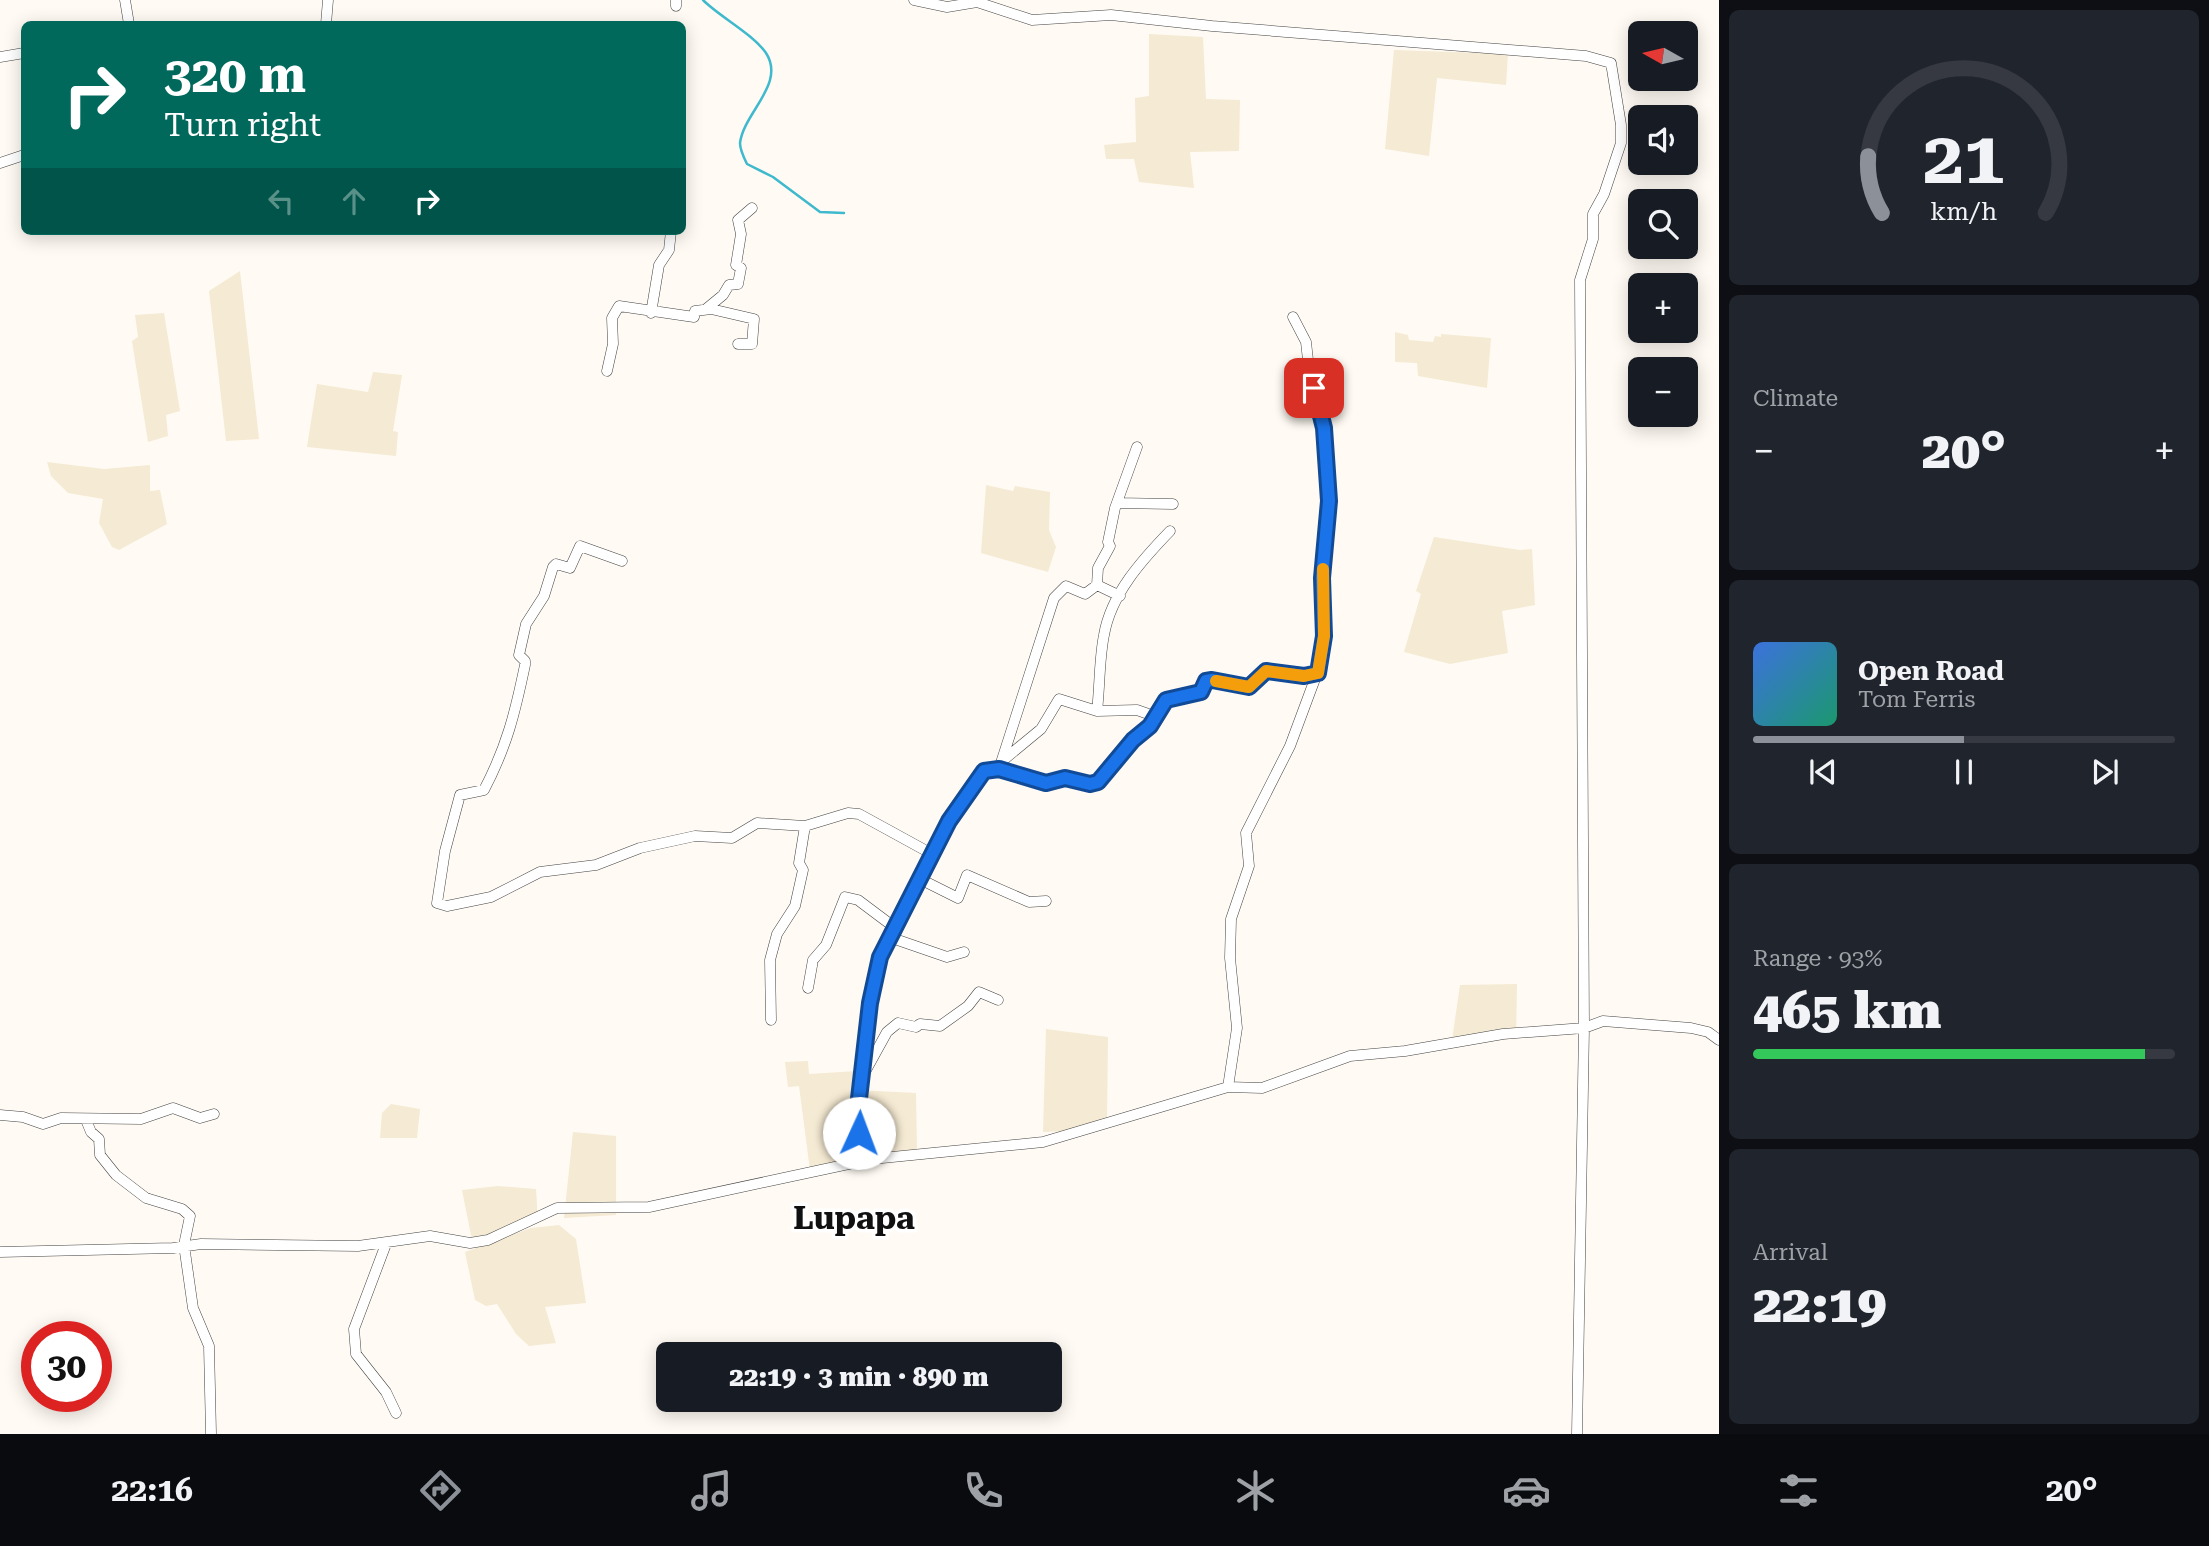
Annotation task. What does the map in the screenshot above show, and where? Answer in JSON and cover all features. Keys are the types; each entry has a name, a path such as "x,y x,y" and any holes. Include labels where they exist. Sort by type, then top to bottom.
{"street":[{"path":"125,0 128,21"},
{"path":"326,21 328,0"},
{"path":"914,0 947,7 977,2 1032,20 1111,15 1212,26 1586,56 1611,64 1621,125 1620,143 1604,194 1593,215 1593,239 1580,280 1584,1028 1577,1434"},
{"path":"0,57 21,54"},
{"path":"0,163 21,156"},
{"path":"705,310 723,295 729,285 738,284 741,268 736,265 741,234 738,220 752,208"},
{"path":"651,313 659,265 669,250 671,235"},
{"path":"607,371 613,344 612,318 619,306 651,313 694,317 695,311 705,310 754,319 752,344 738,344"},
{"path":"1228,1087 1237,1028 1230,958 1231,919 1249,866 1246,833 1290,747 1318,673 1324,636 1322,578 1329,501 1325,440 1309,369 1306,342 1293,317"},
{"path":"1000,766 1054,598 1066,586 1085,594 1097,585 1098,568 1110,546 1108,542 1117,503 1138,447"},
{"path":"1117,503 1173,504"},
{"path":"1097,711 1104,633 1131,574 1170,531"},
{"path":"622,561 580,546 570,568 556,564 553,567 544,596 526,624 520,644 519,655 525,665 510,734 502,755 484,790 460,795 445,851 438,904 464,904 491,897 540,872 596,865 640,848 695,836 732,838 757,823 805,826 848,813 859,814 932,854"},
{"path":"1097,585 1120,596"},
{"path":"1000,766 1046,783 1065,778 1090,784 1098,782 1133,740 1150,726 1166,700 1202,691 1206,681 1249,687 1266,671 1304,676 1318,673"},
{"path":"863,1161 860,1157 857,1116 870,1003 880,957 949,821 984,771 1000,766 1041,729 1059,699 1097,711 1137,710 1154,716"},
{"path":"771,1020 770,960 778,934 795,906 803,870 799,863 805,826"},
{"path":"920,879 958,898 967,874 1029,902 1046,901"},
{"path":"807,988 813,960 826,945 845,897 858,900 894,927"},
{"path":"889,937 947,957 964,952"},
{"path":"863,1077 887,1032 898,1023 916,1027 920,1024 940,1026 968,1006 979,992 998,1000"},
{"path":"0,1252 148,1250 184,1245 386,1244 430,1236 479,1242 526,1224 557,1208 649,1207 863,1161 1043,1142 1228,1087 1262,1088 1350,1056 1405,1051 1503,1034 1584,1028 1602,1021 1690,1028 1708,1032 1719,1040"},
{"path":"0,1115 23,1117 43,1124 61,1118 141,1119 173,1108 201,1118 214,1114"},
{"path":"86,1119 91,1132 99,1139 100,1155 109,1169 146,1198 187,1212 190,1216 184,1245 193,1308 209,1346 211,1433"},
{"path":"386,1244 354,1329 356,1354 386,1392 396,1413"}],"shaded area":[{"path":"1149,34 1203,37 1206,99 1240,100 1239,151 1190,152 1194,188 1139,182 1134,159 1106,159 1104,145 1136,142 1135,98 1149,96"},
{"path":"1394,50 1508,54 1506,85 1437,78 1429,156 1385,149"},
{"path":"240,271 259,439 226,441 209,291"},
{"path":"164,313 180,411 166,415 168,436 148,442 132,341 138,337 135,315"},
{"path":"1395,332 1408,335 1409,340 1433,342 1435,336 1441,337 1441,334 1491,338 1487,388 1418,376 1417,363 1395,362"},
{"path":"373,372 402,375 393,431 398,432 396,456 307,447 317,384 368,392"},
{"path":"47,462 104,469 150,465 150,491 160,490 167,524 119,550 112,547 99,523 103,499 68,493 51,476"},
{"path":"986,485 1013,491 1015,486 1050,492 1049,530 1056,547 1048,572 981,553"},
{"path":"1434,537 1520,550 1532,549 1535,605 1502,611 1508,653 1450,664 1404,652 1421,594 1416,591"},
{"path":"1517,984 1516,1038 1451,1047 1460,985"},
{"path":"1046,1029 1108,1037 1107,1122 1068,1131 1043,1132"},
{"path":"808,1061 809,1074 857,1071 856,1090 916,1093 917,1152 810,1170 799,1086 788,1087 785,1062"},
{"path":"391,1104 420,1109 417,1138 380,1138 382,1113"},
{"path":"573,1132 616,1136 616,1215 564,1218"},
{"path":"498,1186 536,1189 538,1222 472,1240 462,1190"},
{"path":"559,1225 576,1239 586,1303 545,1307 556,1343 529,1346 516,1334 497,1304 486,1306 475,1300 465,1252 531,1228"}],"waterway":[{"path":"703,0 753,39 766,53 771,64 768,87 749,120 740,143 747,164 773,177 820,212 844,213"}],"slow traffic":[{"path":"1216,681 1249,687 1266,671 1304,676 1318,673 1324,636 1323,569"}],"district":[{"name":"Lupapa","path":"854,1218"}],"route":[{"path":"859,1133 857,1116 870,1003 880,957 949,821 984,771 987,768 999,769 1046,783 1065,778 1090,784 1098,782 1133,740 1150,726 1157,710 1166,700 1188,696 1195,691 1201,692 1206,681 1249,687 1266,671 1304,676 1318,673 1324,636 1322,578 1329,501 1324,428 1314,388"}]}
